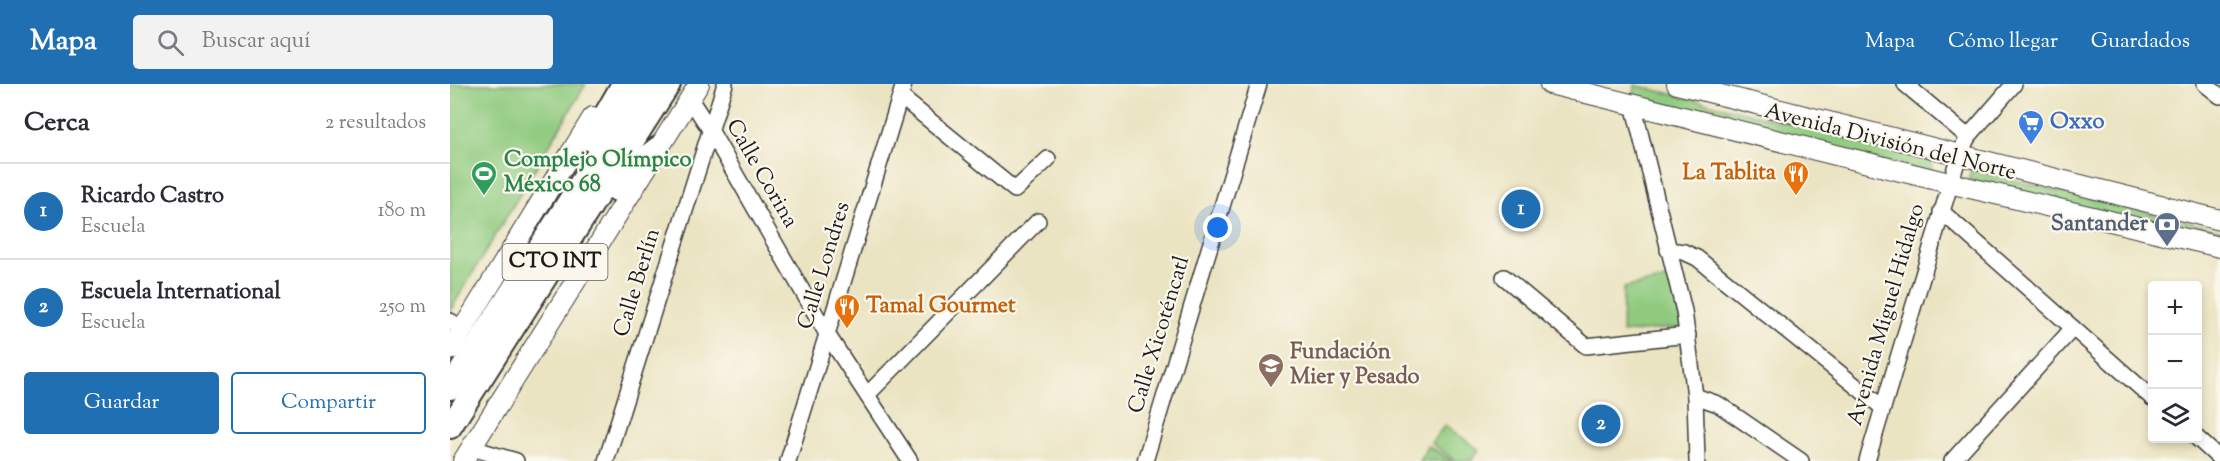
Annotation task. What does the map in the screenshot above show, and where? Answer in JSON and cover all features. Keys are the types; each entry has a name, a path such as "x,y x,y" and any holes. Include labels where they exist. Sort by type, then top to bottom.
{"highway":[{"path":"555,222 563,186 623,84"},
{"name":"CTO INT","path":"450,388 644,84"},
{"name":"CTO INT","path":"450,427 669,84"},
{"path":"510,333 539,314 630,170 658,148"}],"main road":[{"name":"CTO INT","path":"450,350 457,325 614,84"},
{"name":"Avenida División del Norte","path":"1550,84 1949,183 2220,247"},
{"name":"Avenida División del Norte","path":"1677,84 2220,220"},
{"name":"CTO INT","path":"467,454 695,91"}],"street":[{"name":"Calle Berlín","path":"606,461 725,84"},
{"name":"Calle Xicoténcatl","path":"1145,461 1259,84"},
{"path":"1905,84 1968,137"},
{"name":"Avenida Miguel Hidalgo","path":"1867,461 1959,155 1968,137 2014,84"},
{"path":"2205,84 2220,96"},
{"path":"903,90 1015,190 1048,159"},
{"name":"Calle Londres","path":"788,461 903,90"},
{"name":"Calle Corina","path":"695,91 709,129 827,334 872,390 910,461"},
{"path":"1633,104 1684,310 1695,396 1698,461"},
{"path":"1941,211 2148,394"},
{"path":"872,390 1038,221"},
{"path":"1668,250 1684,252 1697,258 1883,408"},
{"path":"1503,277 1586,346 1688,335"},
{"path":"1952,461 2073,327"},
{"path":"1695,396 1713,402 1801,461"},
{"path":"2202,442 2220,459"},
{"path":"467,454 516,461"}],"green space":[{"name":"Complejo Olímpico México 68","path":"450,84 586,84 450,311"},
{"path":"1635,85 1933,159 1930,174 1634,97"},
{"path":"1971,170 2220,230 2220,241 1968,181"},
{"path":"1671,278 1684,327 1622,333 1623,288"},
{"path":"1445,425 1479,450 1471,461 1456,461 1431,443"},
{"path":"1428,446 1453,461 1419,461"}],"place":[{"name":"Oxxo","path":"2031,146"},
{"name":"Complejo Olímpico México 68","path":"484,197"},
{"name":"La Tablita","path":"1796,197"},
{"name":"Ricardo Castro","path":"1521,209"},
{"name":"Santander","path":"2167,248"},
{"name":"Tamal Gourmet","path":"847,330"},
{"name":"Fundación Mier y Pesado","path":"1271,389"},
{"name":"Escuela International","path":"1601,424"}]}
